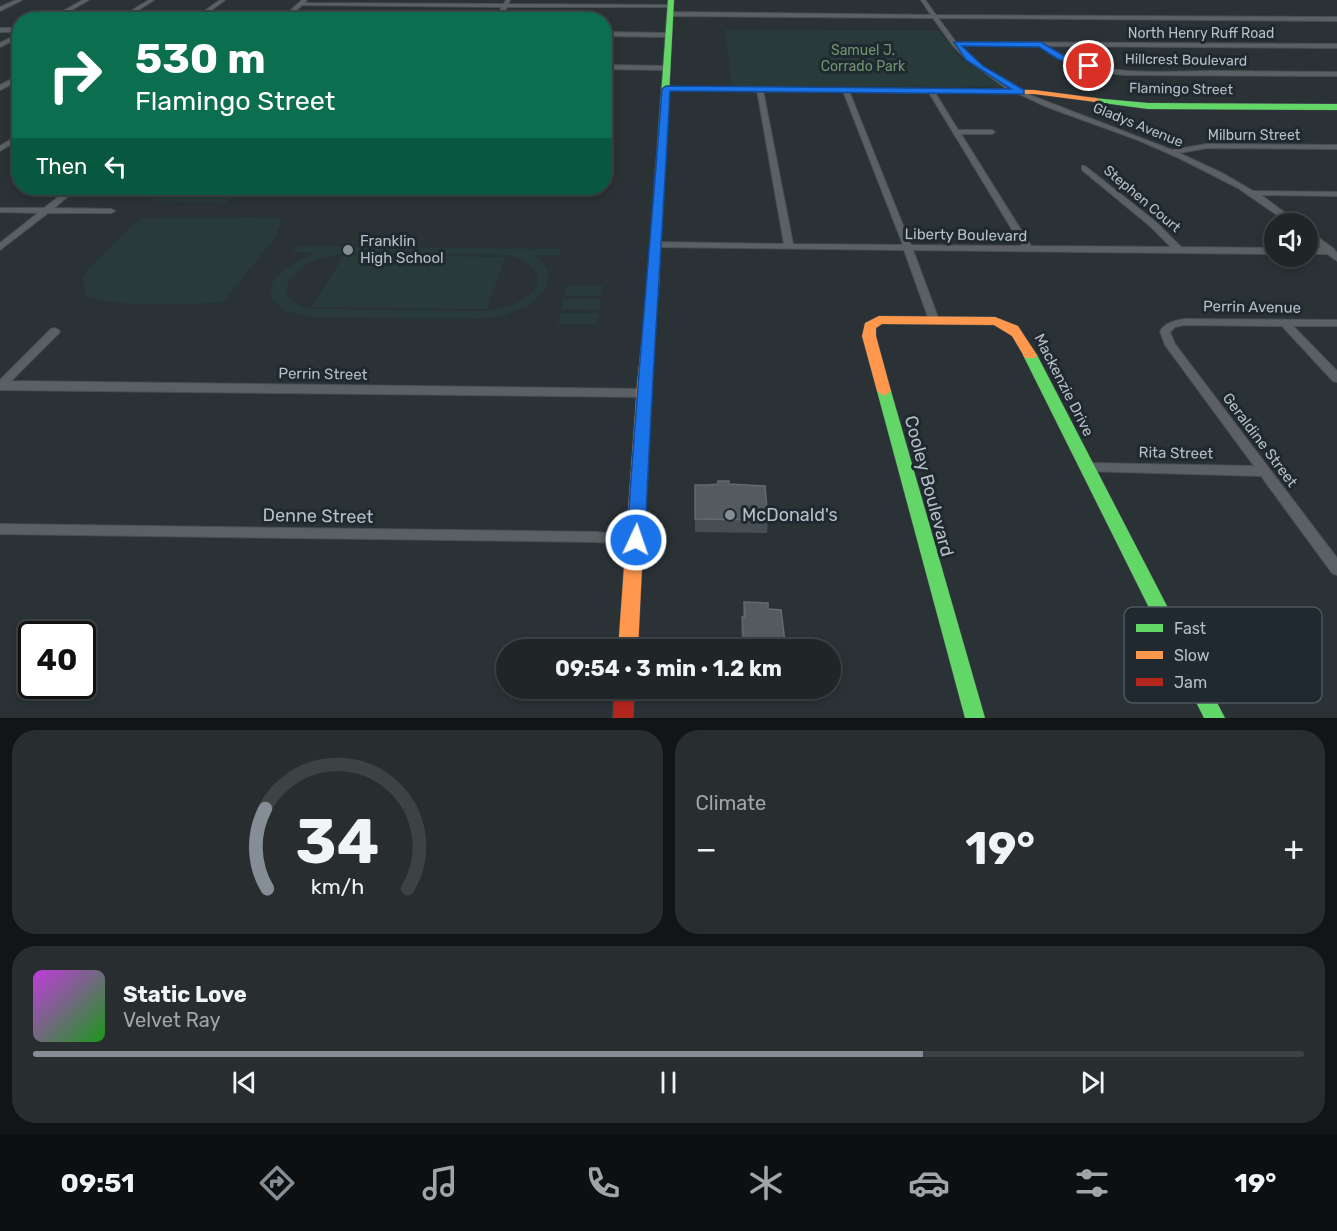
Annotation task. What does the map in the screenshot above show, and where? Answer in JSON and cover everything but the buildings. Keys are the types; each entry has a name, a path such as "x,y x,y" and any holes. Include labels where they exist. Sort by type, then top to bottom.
{"street":[{"path":"0,9 20,0"},
{"path":"64,12 87,0"},
{"path":"132,12 152,0"},
{"path":"206,12 223,0"},
{"name":"Gladys Avenue","path":"923,0 968,58 1021,92 1172,152 1251,193 1280,213"},
{"path":"291,12 303,2 507,3 936,17 1337,19"},
{"path":"629,639 643,393 656,245 670,7"},
{"path":"612,34 668,35"},
{"name":"North Henry Ruff Road","path":"956,44 1337,46"},
{"name":"Hillcrest Boulevard","path":"1041,45 1053,54 1071,61 1116,71 1337,74"},
{"path":"612,67 666,68"},
{"name":"Flamingo Street","path":"666,89 1021,92 1060,94 1148,106 1337,107"},
{"path":"760,90 789,246"},
{"path":"846,91 934,320"},
{"path":"931,91 1028,249"},
{"path":"957,132 992,132"},
{"name":"Milburn Street","path":"1172,152 1207,146 1337,147"},
{"name":"Stephen Court","path":"1085,168 1154,224 1180,250"},
{"path":"1251,193 1337,194"},
{"path":"0,247 65,195"},
{"path":"0,210 111,211"},
{"path":"1318,240 1335,253"},
{"name":"Liberty Boulevard","path":"656,245 1264,251"},
{"path":"1318,252 1335,253"},
{"name":"Cooley Boulevard","path":"934,320 879,320 870,327 869,336 975,718"},
{"name":"Mackenzie Drive","path":"934,320 994,321 1011,326 1018,332 1159,607"},
{"name":"Perrin Avenue","path":"1168,328 1172,324 1185,322 1337,323"},
{"path":"1284,322 1337,378"},
{"name":"Geraldine Street","path":"1168,328 1166,336 1170,345 1337,569"},
{"path":"1,386 55,331"},
{"name":"Perrin Street","path":"1,386 643,393"},
{"name":"Rita Street","path":"1088,468 1264,471"},
{"name":"Denne Street","path":"0,530 596,537 636,540"},
{"path":"623,718 624,699"},
{"name":"Mackenzie Drive","path":"1207,703 1215,718"}],"green space":[{"name":"Samuel J. Corrado Park","path":"725,30 939,31 960,58 1002,87 732,86"},
{"path":"150,195 234,195 226,203 151,201 148,197"},
{"path":"141,218 279,218 282,222 276,231 278,234 222,303 134,304 117,303 86,296 82,278 89,267"},
{"path":"297,246 561,249 560,256 534,255 543,262 549,273 547,288 530,305 503,316 479,319 310,317 284,311 272,300 273,283 277,276 292,264 316,253 292,252","holes":["354,253 507,255 525,261 531,266 538,278 536,285 532,292 519,302 486,311 315,309 295,302 289,297 287,291 288,284 298,271 324,257 336,255"]},
{"path":"344,255 505,257 487,309 312,307"},
{"path":"566,286 603,286 601,296 564,296"},
{"path":"563,299 601,299 599,310 561,309"},
{"path":"560,313 599,313 597,324 558,324"}],"traffic: fast":[{"path":"653,286 671,0"},
{"path":"1096,100 1148,106 1337,107"},
{"path":"1030,355 1158,607"},
{"path":"884,391 975,718"},
{"path":"1207,703 1215,718"}],"traffic: slow":[{"path":"666,89 1034,92 1096,100"},
{"path":"629,639 644,385 653,286"},
{"path":"884,391 869,336 870,326 879,320 995,321 1013,329 1030,355"}],"traffic: jam":[{"path":"623,718 624,699"}],"place":[{"name":"Franklin High School","path":"348,250"},
{"name":"McDonald's","path":"730,515"}],"route":[{"path":"636,540 644,385 657,239 666,89 1021,92 981,68 956,44 1041,45 1061,58 1089,66"}]}
